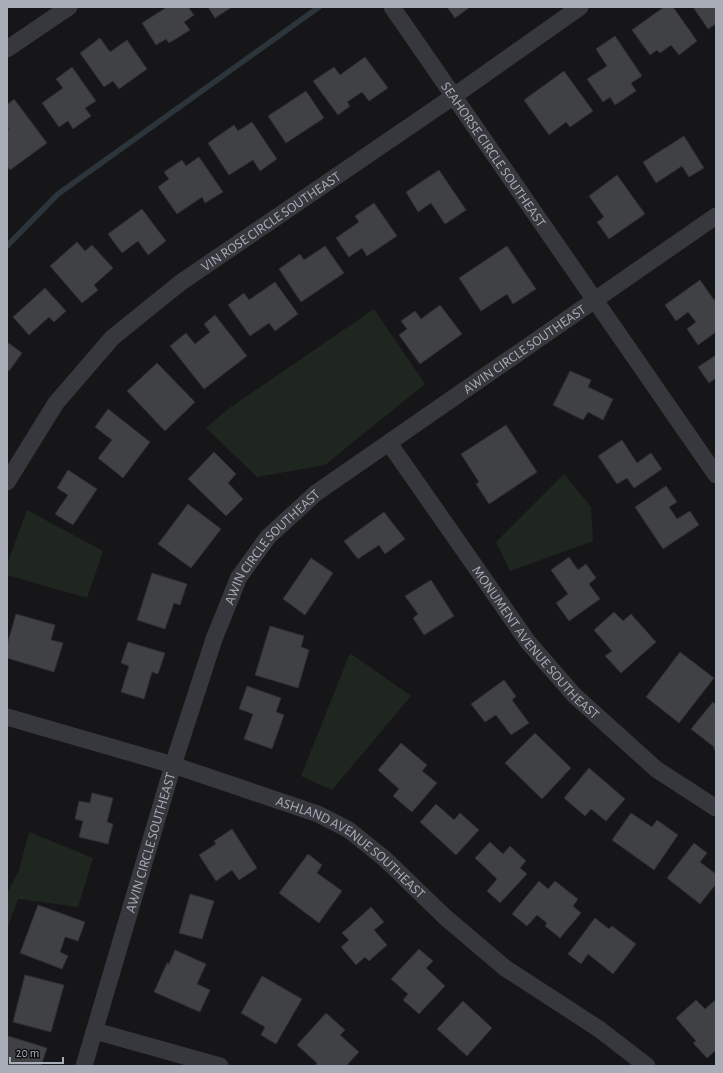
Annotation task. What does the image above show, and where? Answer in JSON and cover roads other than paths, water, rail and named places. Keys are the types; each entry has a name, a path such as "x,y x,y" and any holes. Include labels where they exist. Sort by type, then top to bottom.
{"street":[{"path":"7,49 69,7"},
{"name":"SEAHORSE CIRCLE SOUTHEAST","path":"392,7 596,301"},
{"name":"VIN ROSE CIRCLE SOUTHEAST","path":"7,482 56,403 112,338 180,283 454,96 580,7"},
{"name":"AWIN CIRCLE SOUTHEAST","path":"84,1066 173,765 214,639 239,577 268,537 316,493 596,301 716,216"},
{"path":"596,301 716,475"},
{"name":"MONUMENT AVENUE SOUTHEAST","path":"389,443 528,642 574,695 656,769 716,808"},
{"name":"ASHLAND AVENUE SOUTHEAST","path":"7,717 173,765 318,814 350,830 385,859 445,917 505,968 599,1029 647,1066"},
{"path":"95,1031 220,1066"}],"waterway":[{"path":"7,246 58,194 319,7"}]}
